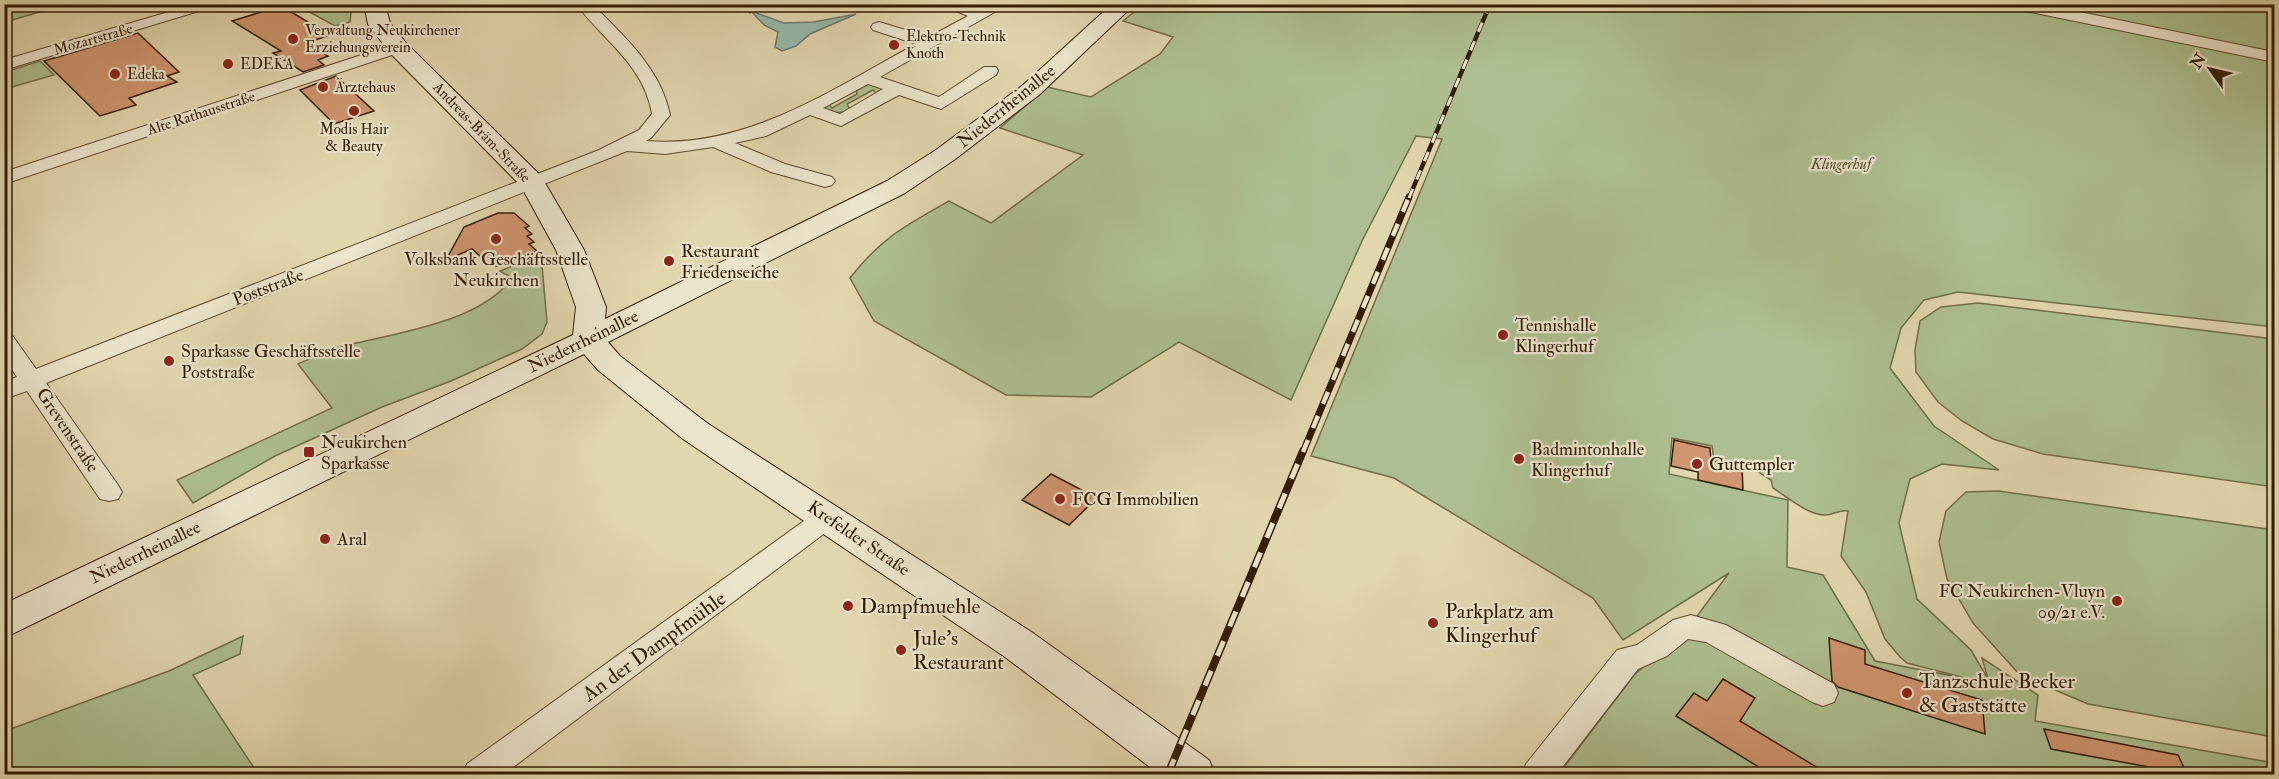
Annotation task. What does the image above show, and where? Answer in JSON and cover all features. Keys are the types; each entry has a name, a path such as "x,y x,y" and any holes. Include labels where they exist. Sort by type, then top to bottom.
{"main road":[{"name":"Andreas-Bräm-Straße","path":"374,4 379,24 398,48 532,182 570,250 591,307 588,340"},
{"name":"Niederrheinallee","path":"4,622 320,467 588,340 896,187 945,155 1031,90 1117,6"},
{"name":"Krefelder Straße","path":"588,340 609,363 695,432 828,517 1068,679 1192,774"}],"street":[{"name":"Mozartstraße","path":"4,65 215,4"},
{"path":"583,4 635,60 661,103 661,115 655,125 627,145"},
{"path":"947,4 981,15"},
{"path":"627,145 665,148 718,142 760,132 809,109 1002,4"},
{"path":"2016,4 2274,57"},
{"path":"879,27 930,43"},
{"name":"Alte Rathausstraße","path":"4,178 398,48"},
{"path":"867,78 941,104 990,71"},
{"path":"809,109 841,121 898,88"},
{"path":"718,142 778,168 825,181"},
{"name":"Poststraße","path":"4,391 627,145"},
{"name":"Grevenstraße","path":"4,340 34,380 109,492"},
{"name":"An der Dampfmühle","path":"479,774 828,517"},
{"path":"1538,774 1628,659 1647,654 1682,627 1698,626 1716,633 1823,693"}],"green space":[{"path":"5,4 64,4 64,5 5,22"},
{"path":"297,5 352,5 350,22 335,26"},
{"name":"Klingerhuf","path":"1143,5 2274,5 2274,327 1958,292 1924,300 1901,328 1890,368 1934,426 1999,470 1942,464 1910,479 1899,523 1917,599 1971,650 1988,679 1982,658 2038,695 2035,721 2274,763 2274,774 1559,774 1635,674 1686,631 1729,573 1623,640 1593,598 1394,478 1311,456 1442,139 1416,136 1362,241 1291,400 1179,342 1091,397 1006,395 874,321 850,278 872,252 884,242 907,225 949,201 991,223 1083,155 1000,128 1047,87 1091,97 1160,54 1173,37 1123,21","holes":["1672,438 1712,446 1714,460 1754,469 1771,480 1773,488 1805,509 1825,515 1848,511 1841,556 1866,592 1885,639 1907,663 1969,679 1875,661 1823,575 1787,567 1788,500 1669,474"]},
{"path":"40,61 54,75 5,89 5,72"},
{"path":"875,84 883,89 878,95 873,90 847,104 851,111 835,113 823,110 822,106 826,102 832,108 857,94 856,86"},
{"path":"541,254 547,322 542,334 522,349 451,381 382,407 275,456 193,503 177,480 332,408 298,364 336,348 406,332 456,317 497,294 512,278 500,271"},
{"path":"1978,303 2274,339 2274,487 2043,454 1993,439 1962,421 1938,402 1916,372 1915,350 1920,321 1941,307"},
{"name":"FC Neukirchen-Vluyn 09/21 e.V.","path":"1998,491 2274,530 2274,737 2088,704 2020,675 1973,623 1947,579 1939,542 1946,511 1966,492"},
{"path":"243,636 240,654 193,675 258,774 5,774 5,731 169,671"}],"water":[{"path":"751,11 784,23 814,22 856,14 810,34 796,46 782,51 775,47 778,32 764,25"}],"building":[{"name":"Verwaltung Neukirchener Erziehungsverein","path":"281,6 330,35 306,43 328,56 318,60 324,65 303,72 273,53 281,51 232,21"},
{"name":"Edeka","path":"138,33 179,72 167,76 177,82 129,98 136,105 100,116 44,61"},
{"path":"336,76 374,111 334,124 300,90"},
{"name":"Volksbank Geschäftsstelle Neukirchen","path":"498,213 514,213 529,226 525,228 532,234 527,236 534,242 529,244 537,251 500,266 491,266 472,249 446,260 464,227"},
{"name":"Guttempler","path":"1674,440 1710,448 1711,461 1742,468 1743,490 1698,480 1698,472 1671,466"},
{"name":"FCG Immobilien","path":"1051,474 1097,498 1069,525 1022,500"},
{"name":"Tanzschule Becker & Gaststätte","path":"1829,638 1865,650 1865,664 1982,700 1985,734 1838,687 1832,681"},
{"path":"1723,679 1755,698 1740,721 1828,774 1770,774 1676,716 1694,693 1707,701"},
{"path":"2044,729 2178,755 2187,774 2051,749"}],"waterway":[{"path":"741,4 750,11"}],"railway":[{"path":"1409,198 1490,4"},
{"path":"1303,452 1409,197"},
{"path":"1168,774 1303,451"}],"place":[{"name":"Verwaltung Neukirchener Erziehungsverein","path":"293,39"},
{"name":"Elektro-Technik Knoth","path":"894,45"},
{"name":"EDEKA","path":"228,64"},
{"name":"Edeka","path":"115,74"},
{"name":"Ärztehaus","path":"323,87"},
{"name":"Modis Hair & Beauty","path":"354,111"},
{"name":"Volksbank Geschäftsstelle Neukirchen","path":"496,239"},
{"name":"Restaurant Friedenseiche","path":"669,261"},
{"name":"Tennishalle Klingerhuf","path":"1503,335"},
{"name":"Sparkasse Geschäftsstelle Poststraße","path":"169,361"},
{"name":"Neukirchen Sparkasse","path":"309,452"},
{"name":"Badmintonhalle Klingerhuf","path":"1519,459"},
{"name":"Guttempler","path":"1697,464"},
{"name":"FCG Immobilien","path":"1060,499"},
{"name":"Aral","path":"325,539"},
{"name":"FC Neukirchen-Vluyn 09/21 e.V.","path":"2117,601"},
{"name":"Dampfmuehle","path":"848,606"},
{"name":"Parkplatz am Klingerhuf","path":"1433,623"},
{"name":"Jule's Restaurant","path":"901,650"},
{"name":"Tanzschule Becker & Gaststätte","path":"1907,693"}]}
